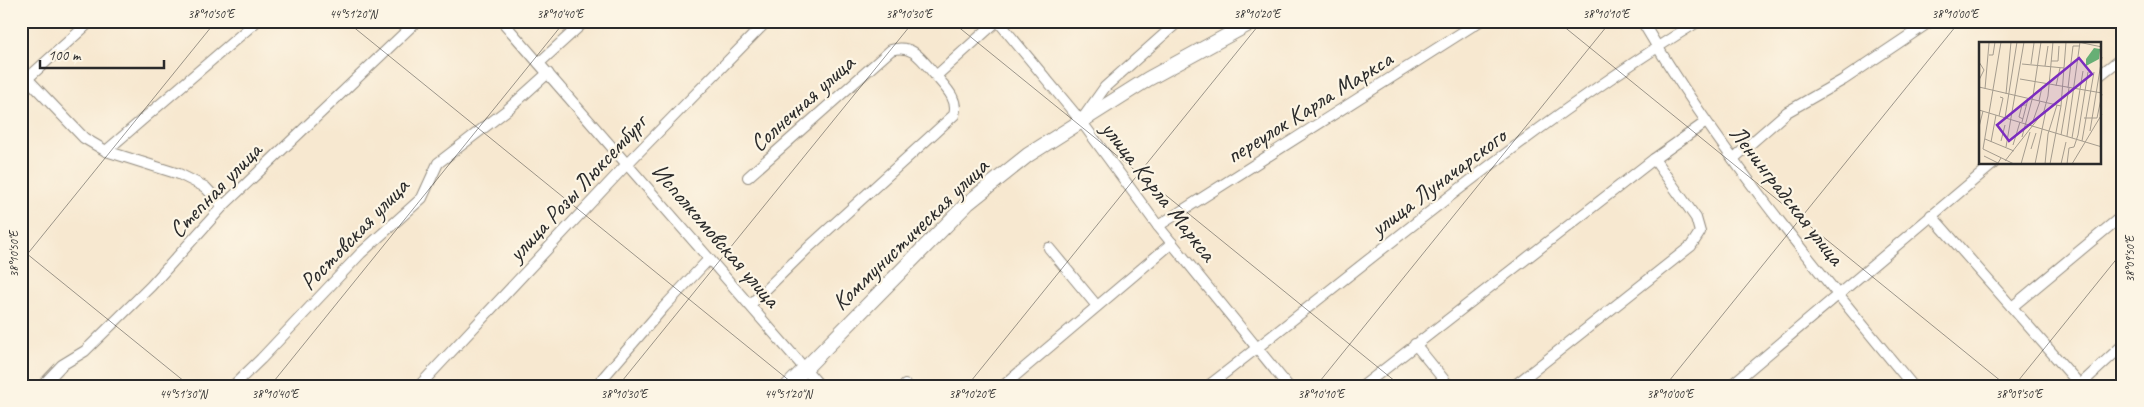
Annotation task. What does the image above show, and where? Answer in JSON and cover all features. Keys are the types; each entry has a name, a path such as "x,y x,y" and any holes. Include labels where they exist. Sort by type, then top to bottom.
{"main road":[{"path":"1080,121 1156,74 1254,21"},
{"name":"Коммунистическая улица","path":"788,386 968,203 1028,155 1080,121"}],"street":[{"path":"91,21 25,75 84,138 106,151 179,174 205,186 223,206"},
{"path":"106,151 257,21"},
{"name":"Степная улица","path":"42,386 62,365 85,352 144,293 223,206 417,21"},
{"name":"Исполкомовская улица","path":"502,21 820,386"},
{"path":"539,63 585,21"},
{"name":"улица Розы Люксембург","path":"419,386 627,164 767,21"},
{"path":"936,76 998,21"},
{"name":"улица Карла Маркса","path":"998,21 1080,121 1158,226 1288,386"},
{"name":"Коммунистическая улица","path":"1080,121 1105,87 1179,21"},
{"name":"переулок Карла Маркса","path":"1158,226 1480,21"},
{"name":"Ленинградская улица","path":"1642,21 1706,122 1733,159 1837,295 1913,386"},
{"name":"улица Луначарского","path":"1208,386 1454,194 1657,47 1700,21"},
{"path":"1733,159 1787,112 1844,80 1931,21"},
{"name":"Солнечная улица","path":"748,177 891,50 902,47 912,51 936,76 954,99 956,108 954,114 809,247 750,305"},
{"path":"2102,73 2123,57"},
{"name":"Ростовская улица","path":"232,386 261,359 361,253 422,198 438,163 507,110 548,74"},
{"path":"1363,386 1654,158 1706,122"},
{"path":"1514,386 1691,246 1700,232 1696,218 1654,158"},
{"path":"1730,386 1992,165"},
{"path":"1931,215 2081,385 2123,346"},
{"path":"2012,307 2123,215"},
{"path":"1003,386 1172,243"},
{"path":"1049,248 1096,306"},
{"path":"596,386 664,307 709,259"},
{"path":"1415,344 1449,386"}]}
